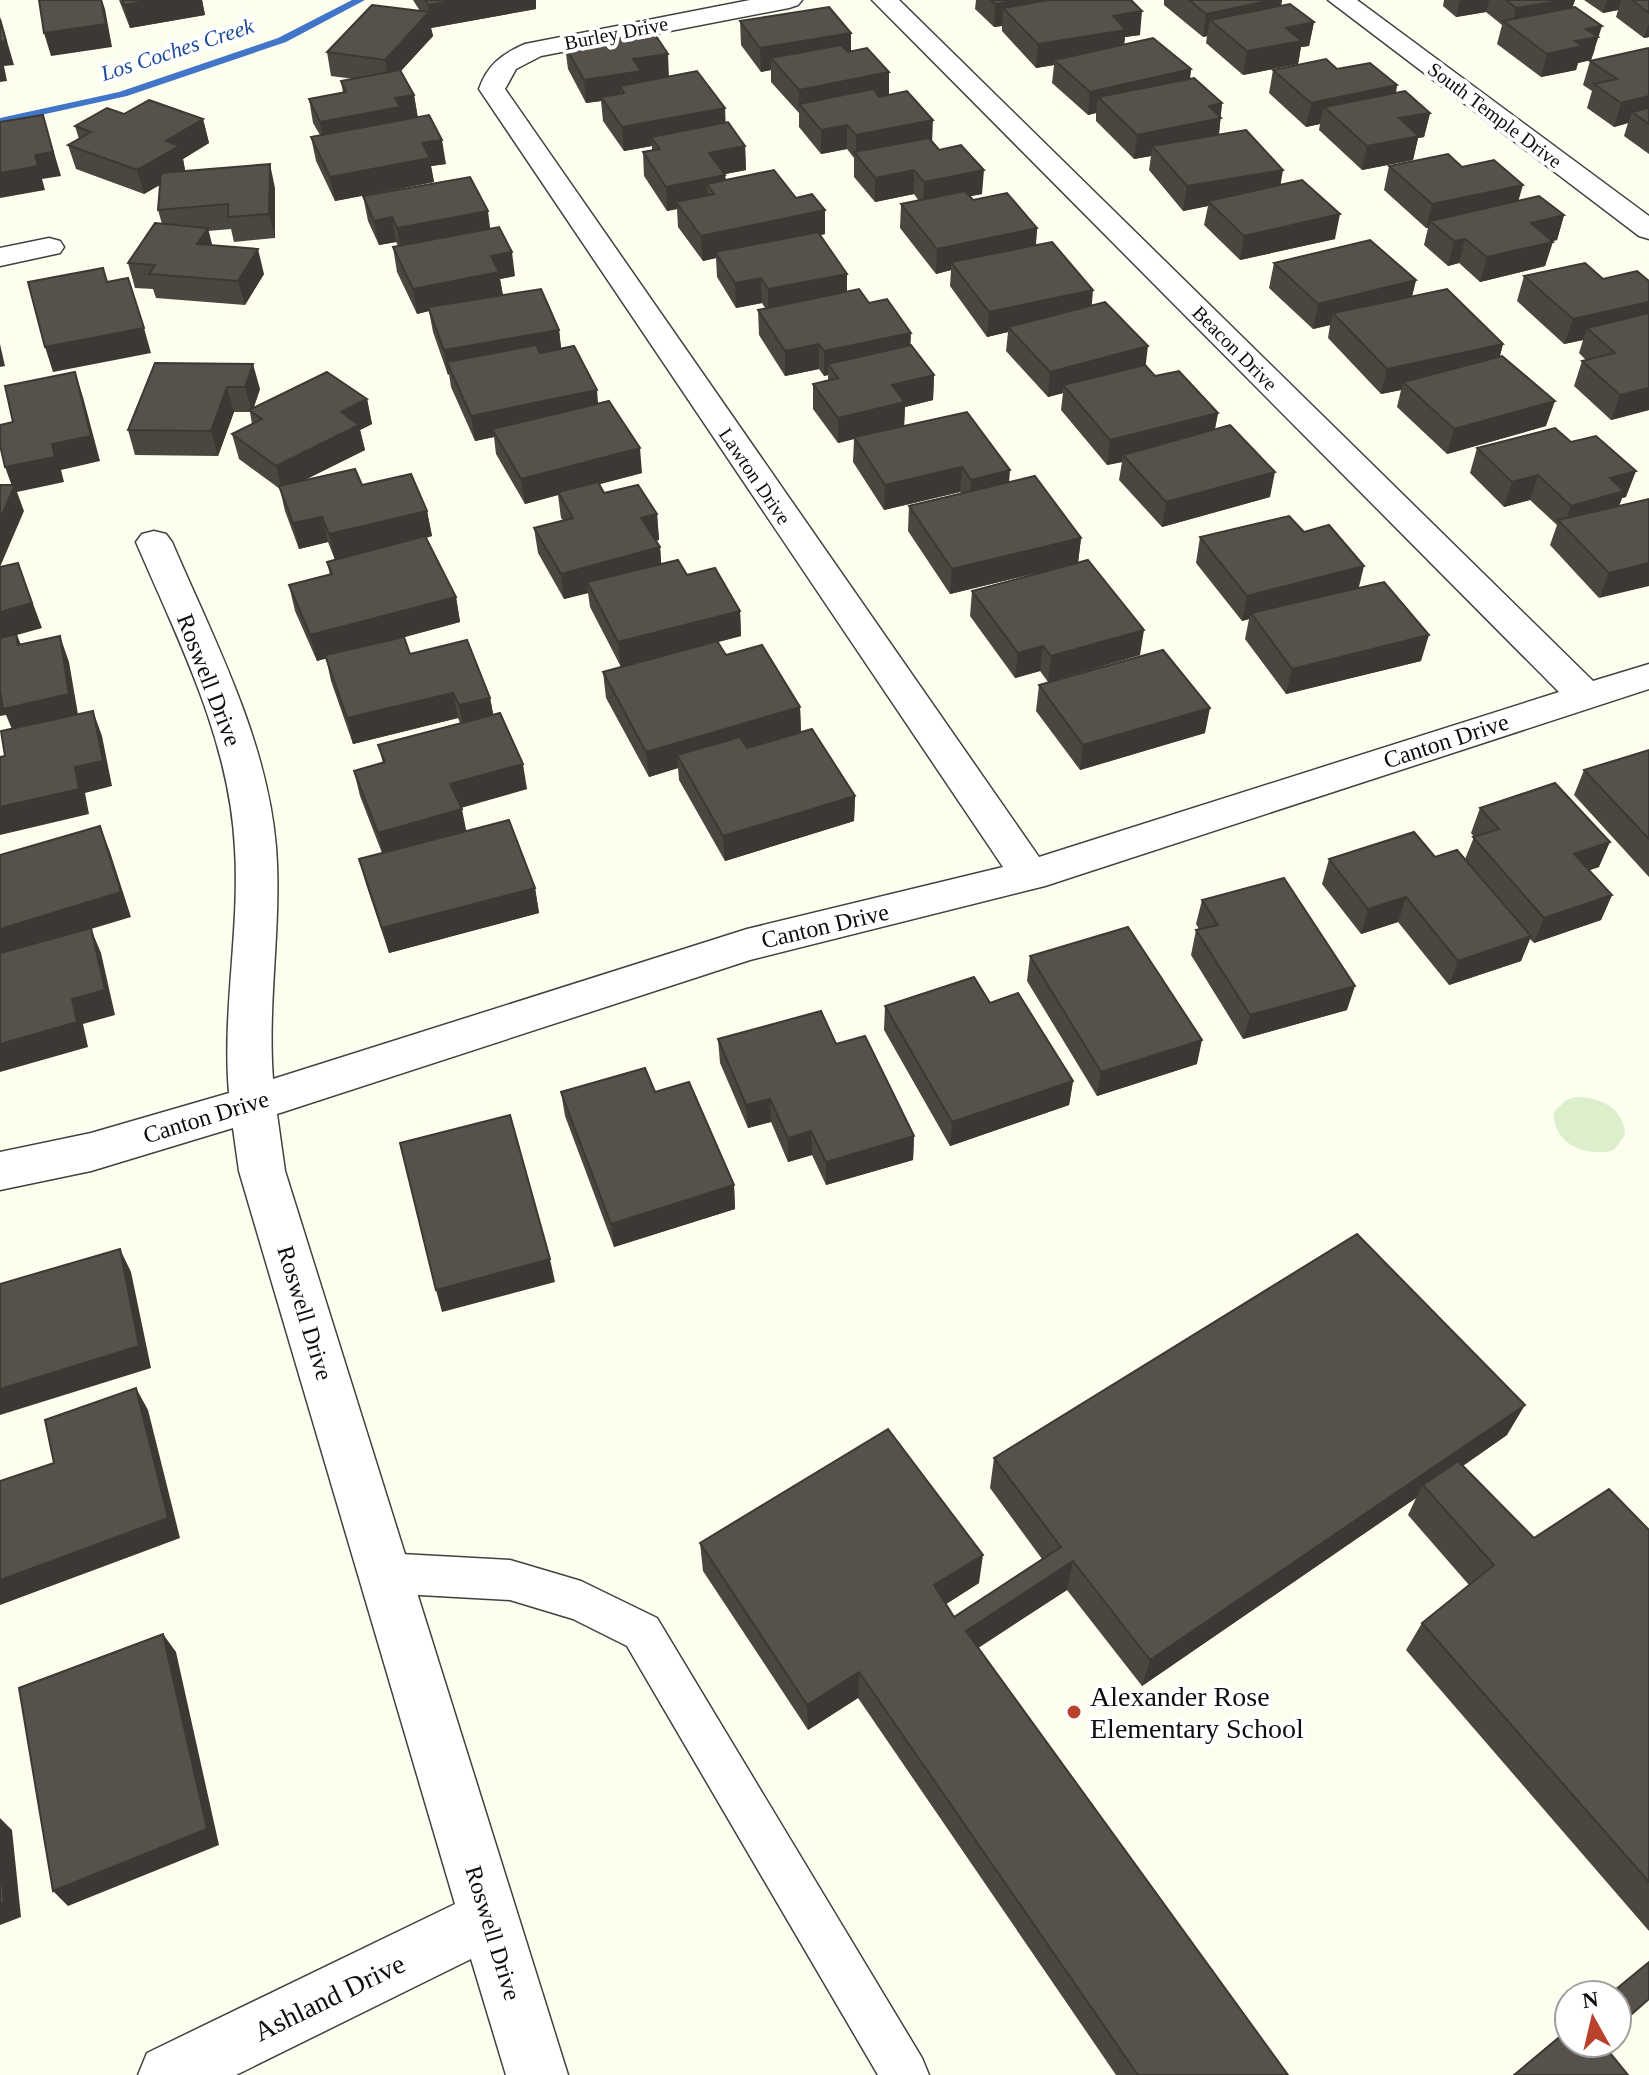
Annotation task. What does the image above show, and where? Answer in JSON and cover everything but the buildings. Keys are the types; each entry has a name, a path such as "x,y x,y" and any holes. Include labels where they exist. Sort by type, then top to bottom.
{"street":[{"name":"Burley Drive","path":"497,73 510,60 534,50 789,0"},
{"name":"Beacon Drive","path":"885,0 1586,696"},
{"name":"South Temple Drive","path":"1341,0 1649,230"},
{"name":"Lawton Drive","path":"497,73 492,89 500,104 1030,875"},
{"path":"0,257 49,247"},
{"name":"Roswell Drive","path":"154,542 238,753 253,821 256,896 249,1033 251,1104 262,1171 537,2075"},
{"name":"Canton Drive","path":"0,1171 91,1152 251,1104 747,945 1030,875 1649,676"},
{"name":"Ashland Drive","path":"169,2075 489,1919"}],"lane":[{"path":"383,1573 510,1580 581,1601 642,1632 905,2075"}],"green space":[{"path":"1576,1097 1594,1099 1615,1111 1624,1126 1625,1135 1614,1150 1583,1150 1573,1146 1559,1133 1554,1112 1566,1100"}],"waterway":[{"name":"Los Coches Creek","path":"0,121 123,94 282,40 360,0"}],"place":[{"name":"Alexander Rose Elementary School","path":"1074,1712"}]}
